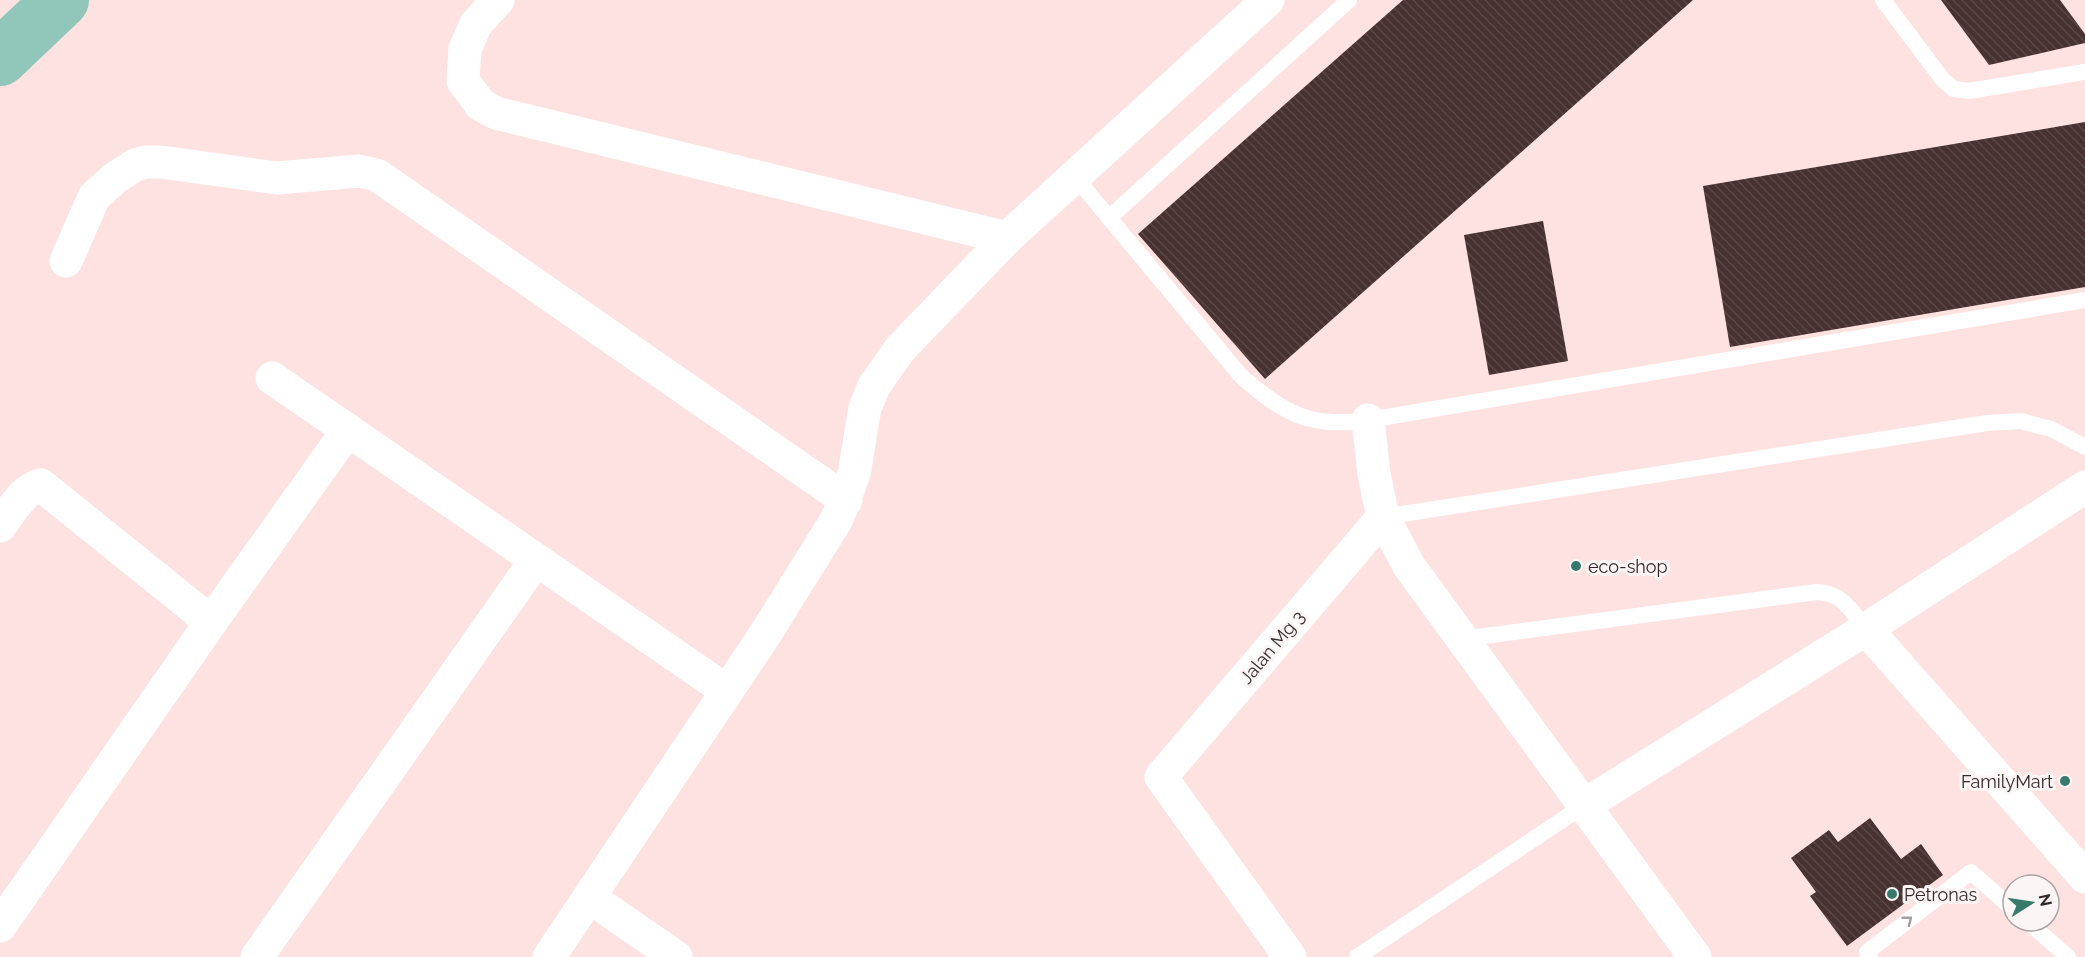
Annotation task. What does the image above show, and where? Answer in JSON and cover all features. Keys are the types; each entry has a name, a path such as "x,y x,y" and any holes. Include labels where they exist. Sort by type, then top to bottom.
{"street":[{"path":"498,0 476,24 465,49 463,81 481,105 496,113 1007,238"},
{"path":"549,957 727,691 831,529 846,500 854,474 866,408 874,386 900,349 1007,238 1267,0"},
{"path":"66,261 94,197 115,178 135,165 161,162 277,178 367,172 377,176 846,500"},
{"path":"272,378 727,691"},
{"path":"1368,420 1374,474 1383,517 1409,566 1695,957"},
{"path":"0,926 211,622 348,430"},
{"path":"0,526 25,494 34,486 41,485 211,622"},
{"path":"1583,806 1866,629 2085,487"},
{"name":"Jalan Mg 3","path":"1290,957 1161,777 1383,517"},
{"path":"257,957 536,560"},
{"path":"1866,629 2082,867"},
{"path":"589,897 676,957"}],"lane":[{"path":"1109,218 1350,0"},
{"path":"1883,0 1943,80 1954,89 1969,91 2085,72"},
{"path":"1075,177 1241,376 1266,399 1296,416 1322,423 1368,420 2085,300"},
{"path":"1383,517 1987,423 2021,421 2051,429 2085,447"},
{"path":"1462,639 1817,592 1829,593 1840,598 1866,629"},
{"path":"1357,957 1583,806"},
{"path":"1870,957 1867,952 1971,872 2001,898"},
{"path":"2041,933 2068,957"}],"building":[{"path":"1403,0 1693,0 1265,379 1138,234"},
{"path":"1941,0 2060,0 2085,34 2085,43 1989,65"},
{"path":"2085,122 2085,287 1730,347 1703,186"},
{"path":"1543,221 1568,361 1489,375 1464,235"},
{"path":"1870,818 1901,859 1921,844 1943,875 1847,946 1810,896 1816,892 1791,858 1829,830 1838,842"}],"waterway":[{"path":"0,58 61,0"}],"place":[{"name":"eco-shop","path":"1576,566"},
{"name":"FamilyMart","path":"2065,781"},
{"name":"Petronas","path":"1892,894"}]}
